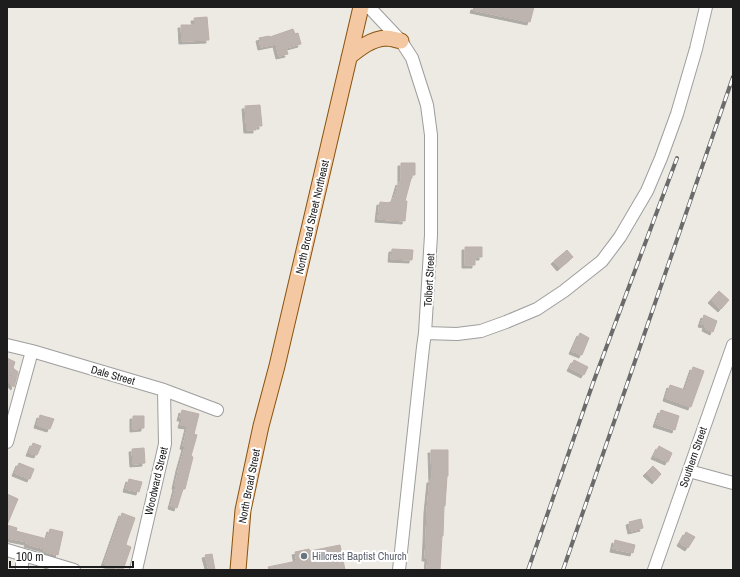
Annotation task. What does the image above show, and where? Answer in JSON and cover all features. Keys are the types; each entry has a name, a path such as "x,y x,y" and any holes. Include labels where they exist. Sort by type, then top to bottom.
{"main road":[{"name":"North Broad Street Northeast","path":"261,426 277,366 361,7"},
{"path":"349,57 363,46 374,40 387,38 401,41"},
{"name":"North Broad Street","path":"238,570 242,510 261,426"}],"street":[{"name":"Tolbert Street","path":"369,7 401,41 412,58 427,105 431,135 431,235 425,333 399,570"},
{"path":"425,333 457,334 482,331 506,322 537,309 564,291 602,261 620,237 646,191 661,158 677,114 696,49 706,7"},
{"name":"Southern Street","path":"654,570 733,344"},
{"name":"Dale Street","path":"7,345 164,390 218,410"},
{"path":"7,442 32,351"},
{"name":"Woodward Street","path":"136,570 165,444 164,390"},
{"path":"689,471 733,483"},
{"path":"7,550 74,570"},
{"path":"22,555 22,570"}],"building":[{"path":"474,7 534,7 530,22 473,10"},
{"path":"207,17 209,40 182,41 181,25 195,25 194,18"},
{"path":"293,29 295,34 298,33 301,44 286,48 288,54 279,56 276,44 261,47 259,38 270,37"},
{"path":"260,105 262,126 256,126 256,130 247,130 245,106"},
{"path":"401,163 415,163 415,175 412,175 405,201 407,201 405,221 378,219 380,202 391,203 392,199 394,199 399,182 401,183"},
{"path":"465,247 482,247 482,257 475,257 475,265 465,265"},
{"path":"392,249 413,250 412,260 391,259"},
{"path":"567,250 573,257 560,268 554,261"},
{"path":"719,291 729,300 721,309 711,300"},
{"path":"704,315 717,321 713,332 705,328 706,325 701,324"},
{"path":"580,333 589,338 582,355 572,351"},
{"path":"7,358 15,362 13,368 18,372 14,387 7,381"},
{"path":"574,360 588,367 584,375 570,368"},
{"path":"693,367 704,371 691,407 666,398 670,385 685,390"},
{"path":"182,410 199,414 194,434 197,435 191,456 193,457 185,489 183,489 177,508 171,506 185,447 183,446 188,426 181,425 183,418 180,418"},
{"path":"661,410 679,416 675,430 656,424"},
{"path":"40,415 54,419 50,429 37,425"},
{"path":"133,416 144,416 144,428 133,429"},
{"path":"33,443 41,446 37,455 29,453"},
{"path":"659,446 672,453 668,462 654,456"},
{"path":"144,448 145,463 133,464 132,449"},
{"path":"431,450 448,450 448,476 444,506 440,570 427,570 428,558 425,558 427,510 430,480 432,480"},
{"path":"19,463 34,469 30,479 15,473"},
{"path":"653,466 661,474 655,481 646,473"},
{"path":"129,479 142,482 139,492 126,489"},
{"path":"7,494 18,499 7,525"},
{"path":"122,513 135,518 126,545 131,547 123,570 104,564"},
{"path":"641,519 643,528 631,531 629,522"},
{"path":"7,525 17,528 16,531 47,539 50,529 63,532 58,555 44,551 45,549 27,544 28,542 7,538"},
{"path":"686,532 695,537 688,548 680,543"},
{"path":"615,540 635,545 633,553 613,549"},
{"path":"340,545 345,570 269,570 268,567 297,561 295,552 309,549 310,551"},
{"path":"212,554 215,570 209,570 205,555"}],"railway":[{"path":"563,570 733,77"},
{"path":"528,570 593,383 677,158"}],"place":[{"name":"Hillcrest Baptist Church","path":"304,556"}]}
